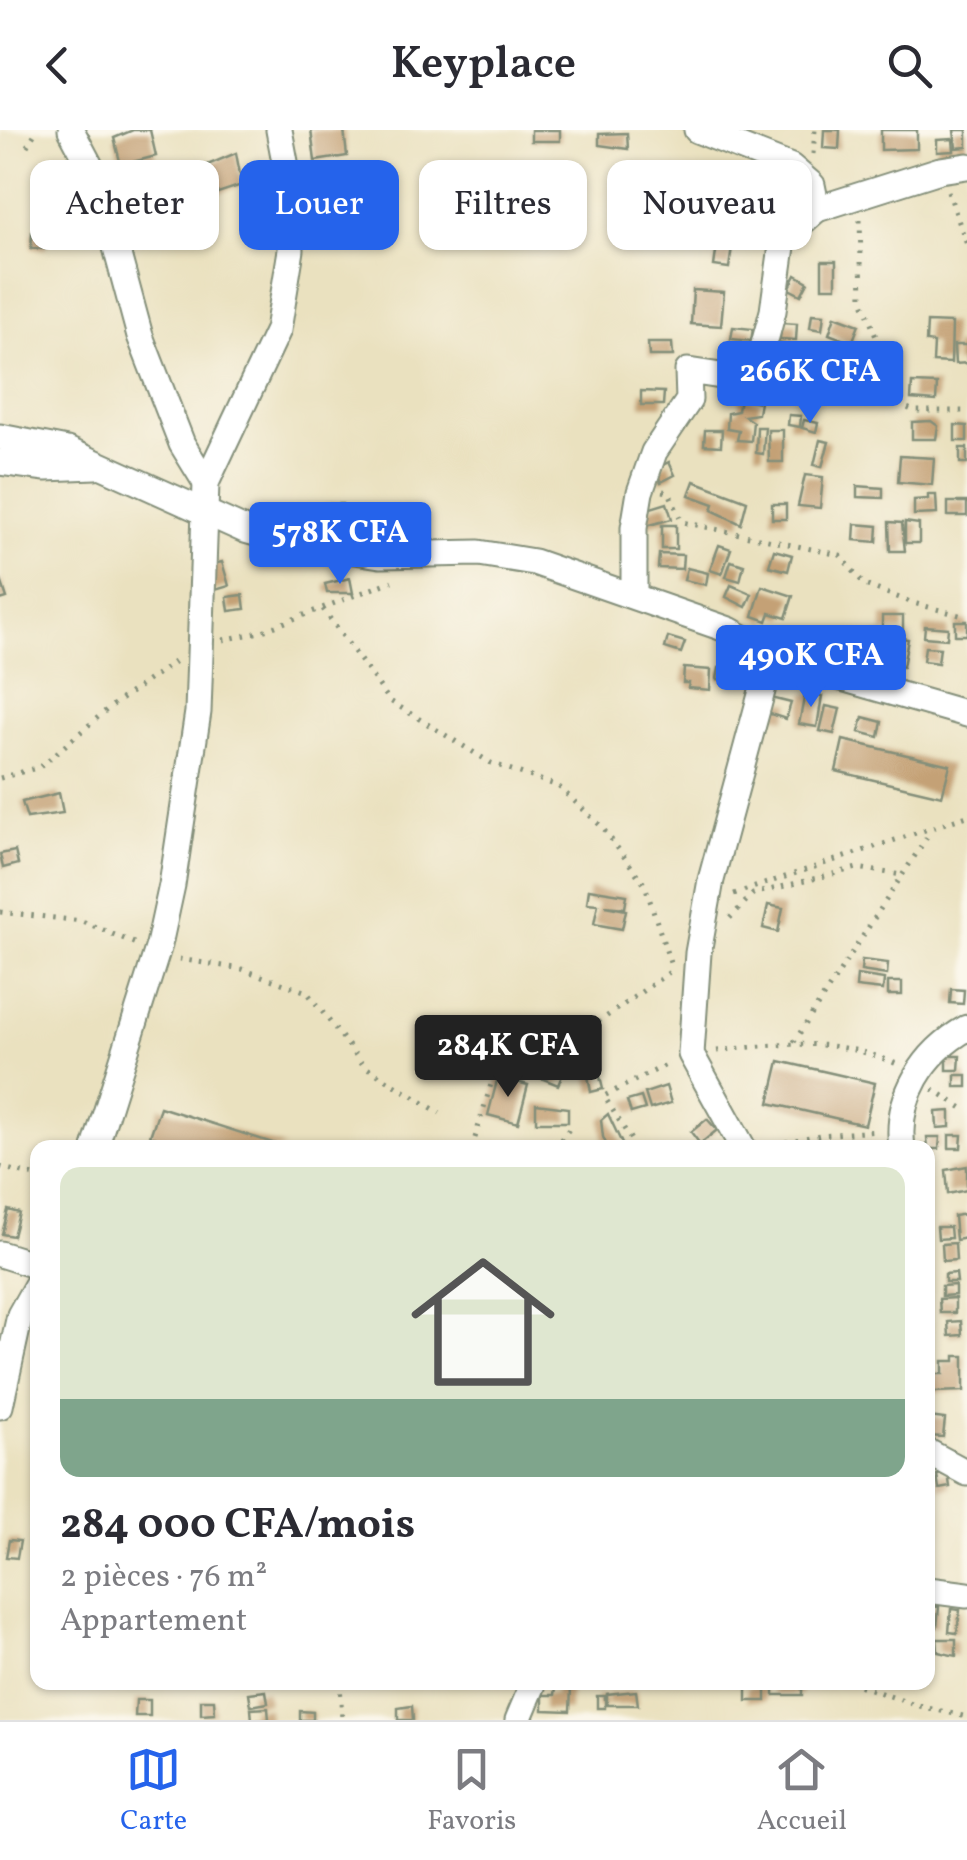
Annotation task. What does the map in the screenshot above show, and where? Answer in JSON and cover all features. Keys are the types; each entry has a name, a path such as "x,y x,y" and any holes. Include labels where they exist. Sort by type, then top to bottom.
{"street":[{"path":"71,130 98,181 140,336 205,496"},
{"path":"98,1140 156,956 172,885 198,712 205,496 278,330 290,250 288,183 280,130"},
{"path":"697,130 790,167 812,185 816,209"},
{"path":"634,596 634,528 648,468 689,400 688,371 754,381 773,311 784,239 816,209 940,170 967,166"},
{"path":"0,437 67,450 105,466 205,496 245,530 278,539 380,555 507,555 729,630 772,654 906,700 967,714"},
{"path":"0,462 46,468 105,466"},
{"path":"739,1140 691,1054 698,953 707,902 772,654"},
{"path":"901,1138 905,1096 943,1041 967,1028"},
{"path":"0,1254 30,1263"},
{"path":"0,1406 20,1315 30,1297"},
{"path":"935,1456 967,1473"},
{"path":"935,1591 967,1595"},
{"path":"518,1720 531,1690"}],"path":[{"path":"26,146 38,130"},
{"path":"940,170 967,245"},
{"path":"860,197 862,299 901,405 914,411 967,411"},
{"path":"648,468 652,490 669,492 682,522 840,555 865,584 913,604 967,617"},
{"path":"0,778 40,767 110,707 200,645 260,632 375,590 433,557"},
{"path":"323,609 390,701 491,763 558,786 602,826 645,884 672,971 694,1014"},
{"path":"707,902 967,816"},
{"path":"794,1042 933,829"},
{"path":"474,1140 504,1044 570,1042 698,953 752,894 857,868 902,875"},
{"path":"0,912 82,921 119,934 156,956 242,968 307,992 364,1066 440,1113"},
{"path":"631,1140 604,1096 691,1054 794,1042 858,1048 919,1073 932,1088 967,1111"},
{"path":"560,1140 570,1128"},
{"path":"796,1140 820,1135 901,1138"},
{"path":"0,1167 30,1174"},
{"path":"340,1690 342,1720"},
{"path":"872,1690 915,1706 967,1716"}],"building":[{"path":"133,130 150,130 156,156 120,160 114,138"},
{"path":"311,130 344,130 347,156 315,160"},
{"path":"531,130 560,130 560,141 531,141"},
{"path":"824,130 840,130 839,149 823,148"},
{"path":"881,130 917,130 917,149 881,150"},
{"path":"954,130 967,130 967,147 956,148"},
{"path":"627,133 628,149 599,145 599,134"},
{"path":"953,139 954,151 937,152 937,140"},
{"path":"236,153 239,186 219,193 219,160"},
{"path":"716,250 732,250 729,268 714,266"},
{"path":"822,261 836,261 836,287 822,287"},
{"path":"796,275 808,282 801,295 789,289"},
{"path":"693,290 724,292 721,326 691,324"},
{"path":"812,314 824,315 822,330 810,328"},
{"path":"835,316 859,325 852,343 829,334"},
{"path":"927,322 952,323 951,363 933,362 934,343 926,342"},
{"path":"781,323 797,324 796,340 780,339"},
{"path":"733,327 753,329 751,341 731,339"},
{"path":"648,343 672,343 673,356 649,356"},
{"path":"778,343 806,351 800,378 771,372"},
{"path":"954,345 967,345 967,363 955,364"},
{"path":"808,362 823,366 819,382 803,377"},
{"path":"912,383 937,384 936,401 911,399"},
{"path":"641,391 664,392 663,405 641,405"},
{"path":"740,398 760,402 758,414 744,416 753,422 751,441 737,440 739,431 727,429 728,413 738,411"},
{"path":"789,415 801,416 800,427 788,425"},
{"path":"804,420 818,423 816,432 802,428"},
{"path":"931,421 938,426 936,439 912,439 912,422"},
{"path":"955,425 967,426 967,441 955,441"},
{"path":"757,427 765,427 763,454 756,453"},
{"path":"705,430 722,430 721,446 704,445"},
{"path":"768,430 783,430 783,462 769,462"},
{"path":"820,440 829,442 822,467 814,465"},
{"path":"960,448 967,448 967,463 960,463"},
{"path":"900,456 934,458 932,485 898,482"},
{"path":"669,462 675,475 661,482 655,469"},
{"path":"805,475 823,477 820,508 798,506"},
{"path":"694,481 747,501 741,524 712,510 714,504 689,495"},
{"path":"857,486 883,488 883,498 857,497"},
{"path":"928,495 936,495 937,514 914,515 914,500 928,499"},
{"path":"948,502 967,502 967,516 948,516"},
{"path":"667,503 672,519 646,526 641,511"},
{"path":"327,504 342,504 342,530 326,530"},
{"path":"772,504 786,504 786,519 772,519"},
{"path":"889,522 902,523 905,551 890,551"},
{"path":"905,522 919,524 919,543 905,543"},
{"path":"855,524 878,526 877,542 854,540"},
{"path":"662,525 676,525 676,549 662,549"},
{"path":"719,545 731,549 722,574 710,570"},
{"path":"774,550 792,555 788,571 769,566"},
{"path":"659,554 683,555 682,569 658,568"},
{"path":"731,561 744,565 740,581 726,577"},
{"path":"222,562 229,586 212,591 205,566"},
{"path":"687,568 708,573 706,585 684,580"},
{"path":"0,577 7,598 0,600"},
{"path":"350,578 353,593 327,593 325,584"},
{"path":"731,585 752,594 746,607 726,597"},
{"path":"762,586 793,596 786,618 770,613 767,621 753,616"},
{"path":"243,595 245,609 229,611 227,597"},
{"path":"882,616 903,616 903,631 882,631"},
{"path":"955,621 967,621 967,635 955,635"},
{"path":"925,626 948,628 947,639 924,637"},
{"path":"876,634 908,639 903,667 872,661"},
{"path":"668,637 685,642 681,653 665,648"},
{"path":"828,637 843,638 842,660 827,659"},
{"path":"728,644 743,645 741,665 726,663"},
{"path":"925,647 940,648 938,663 923,661"},
{"path":"684,668 711,670 710,690 688,688 689,683 683,683"},
{"path":"719,668 731,671 729,681 717,679"},
{"path":"805,693 822,696 817,727 799,724"},
{"path":"771,698 791,703 786,719 767,713"},
{"path":"826,706 840,709 834,734 820,731"},
{"path":"863,717 882,722 879,737 859,732"},
{"path":"843,740 950,765 942,796 836,771"},
{"path":"59,793 63,813 27,818 22,802"},
{"path":"15,851 18,864 3,868 0,854"},
{"path":"589,889 627,895 625,908 605,906 626,910 622,929 594,924 598,904 587,903"},
{"path":"768,905 783,908 778,932 763,928"},
{"path":"862,960 888,963 887,975 861,971"},
{"path":"857,975 884,979 883,990 856,987"},
{"path":"888,982 902,982 902,995 888,995"},
{"path":"951,989 964,990 963,1004 950,1003"},
{"path":"947,1056 960,1056 959,1070 947,1070"},
{"path":"779,1061 875,1083 865,1125 769,1103"},
{"path":"548,1062 565,1069 558,1085 541,1078"},
{"path":"599,1073 603,1089 591,1092 588,1076"},
{"path":"955,1075 967,1075 967,1087 955,1087"},
{"path":"498,1077 528,1085 518,1123 488,1115"},
{"path":"666,1086 671,1103 650,1109 645,1093"},
{"path":"641,1097 645,1109 631,1113 627,1101"},
{"path":"536,1104 568,1108 568,1122 536,1122"},
{"path":"160,1107 263,1140 162,1140 150,1136"},
{"path":"950,1111 950,1127 937,1128 936,1112"},
{"path":"608,1114 620,1140 604,1140 601,1120"},
{"path":"707,1119 717,1130 705,1140 697,1140 691,1132"},
{"path":"949,1135 962,1135 961,1148 949,1148"},
{"path":"940,1137 939,1149 935,1149 935,1140 927,1140"},
{"path":"967,1166 967,1190 948,1194 946,1170"},
{"path":"8,1210 19,1213 13,1236 2,1234"},
{"path":"965,1214 967,1238 956,1240 954,1216"},
{"path":"937,1227 950,1227 951,1238 938,1239"},
{"path":"955,1243 956,1260 943,1261 942,1244"},
{"path":"956,1273 957,1282 945,1282 945,1274"},
{"path":"955,1285 955,1295 942,1296 942,1286"},
{"path":"955,1298 955,1313 940,1313 939,1299"},
{"path":"961,1321 962,1335 949,1336 948,1322"},
{"path":"955,1356 964,1356 964,1391 935,1392 935,1374 943,1374 943,1361 955,1361"},
{"path":"935,1418 945,1419 943,1437 935,1436"},
{"path":"948,1473 950,1487 939,1489 937,1475"},
{"path":"9,1540 20,1541 17,1558 6,1557"},
{"path":"951,1609 960,1610 957,1633 949,1632"},
{"path":"937,1639 956,1639 956,1656 938,1652"},
{"path":"556,1690 571,1690 570,1711 543,1710 543,1695 555,1695"},
{"path":"747,1690 766,1690 766,1701 747,1701"},
{"path":"774,1690 802,1690 802,1695 774,1695"},
{"path":"266,1691 268,1703 251,1706 249,1693"},
{"path":"636,1691 638,1705 607,1705 607,1694"},
{"path":"597,1696 605,1696 605,1708 597,1708"},
{"path":"136,1700 150,1700 150,1716 135,1716"},
{"path":"201,1700 214,1700 215,1714 201,1715"},
{"path":"412,1706 413,1720 398,1720 398,1708"},
{"path":"268,1708 269,1720 252,1720 251,1709"},
{"path":"300,1711 313,1712 313,1720 300,1720"}]}
